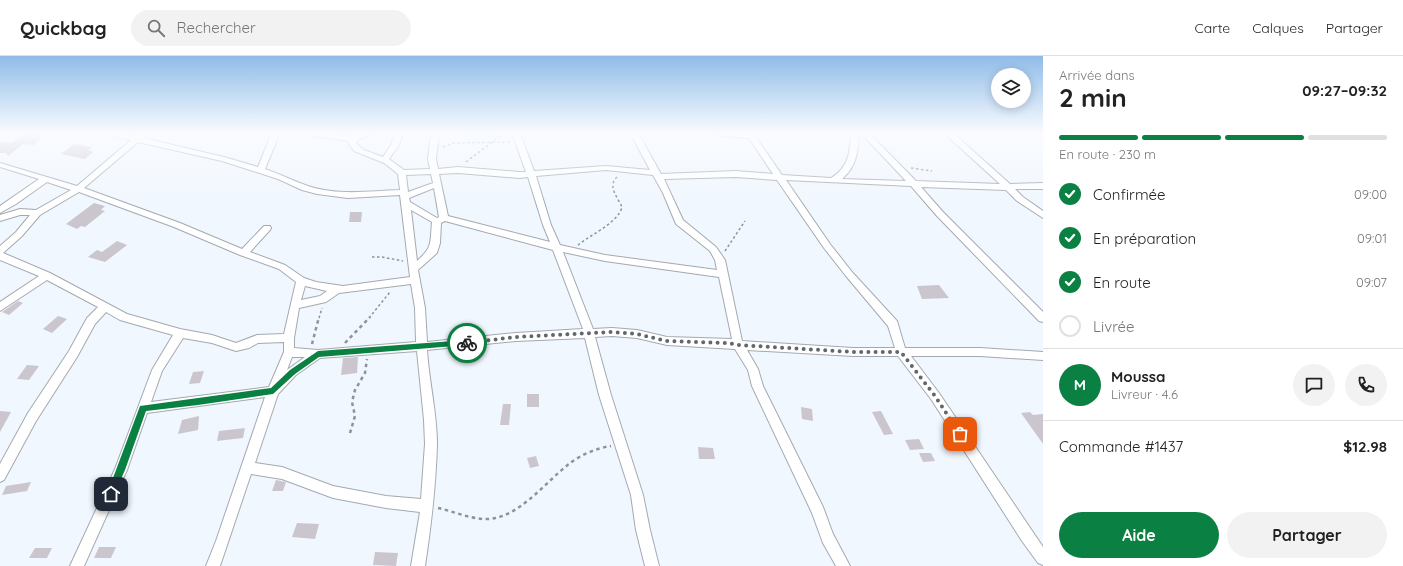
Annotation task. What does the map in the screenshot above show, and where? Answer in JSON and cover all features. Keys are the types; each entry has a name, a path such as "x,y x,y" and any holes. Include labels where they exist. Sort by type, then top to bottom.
{"street":[{"path":"0,251 20,234 37,213 78,189 94,177 116,157"},
{"path":"212,157 281,177 305,188 317,191 405,198 437,184"},
{"path":"260,171 266,157"},
{"path":"376,157 385,160 402,173 458,170 506,174 530,174 606,168 657,175 736,174 834,181 1008,187 1043,186"},
{"path":"412,172 431,157"},
{"path":"0,165 46,178 177,225 243,253 282,267 301,281 336,290 399,282 414,272 432,253 441,219 432,157"},
{"path":"524,157 588,333 605,395 637,495 643,530 652,566"},
{"path":"647,157 680,222 713,249 720,260 738,345 753,369 758,386 818,511 828,538 843,566"},
{"path":"766,157 827,246 849,274 893,324 901,352 935,396 1043,558"},
{"path":"834,181 844,175 853,157"},
{"path":"888,157 940,214 1043,318"},
{"path":"976,157 1020,198 1043,215"},
{"path":"402,173 422,345 431,444 427,506 418,566"},
{"path":"0,210 46,178"},
{"path":"405,198 422,214 573,252 605,258 723,274"},
{"path":"0,218 20,212 37,213"},
{"path":"243,253 267,228"},
{"path":"564,264 573,252"},
{"path":"0,256 47,275 124,317 180,333 212,339 236,347 245,345 257,339 289,338"},
{"path":"0,307 47,275"},
{"path":"213,566 273,391 289,352 289,338 301,281"},
{"path":"295,306 323,299 336,290"},
{"path":"0,476 32,417 73,354 81,337 91,321 105,306"},
{"path":"289,352 314,354 422,345 467,343 516,337 612,332 637,334 667,341 728,343 828,351 980,352 1043,356"},
{"path":"77,566 121,470 158,370 180,333"},
{"path":"143,408 273,391 292,372 314,354"},
{"path":"247,468 289,475 333,492 386,502 427,506"}],"path":[{"path":"458,170 473,157"},
{"path":"896,165 932,171"},
{"path":"573,252 591,233 611,223 621,212 622,208 615,196 613,185 615,178 627,170"},
{"path":"720,260 746,221"},
{"path":"372,257 392,258 414,272"},
{"path":"336,352 399,282"},
{"path":"314,354 323,299"},
{"path":"350,433 355,416 352,402 355,390 365,373 367,350"},
{"path":"427,506 483,519 502,517 524,504 570,463 599,448 621,445"}],"building":[{"path":"74,157 88,157 85,159"},
{"path":"94,203 105,206 101,210 105,211 85,227 81,226 77,229 66,224"},
{"path":"350,212 362,212 361,222 349,222"},
{"path":"117,241 127,245 105,262 88,257 97,250 102,252"},
{"path":"939,285 949,298 922,299 917,286"},
{"path":"18,301 23,303 9,315 2,312"},
{"path":"58,316 67,319 52,333 43,329"},
{"path":"358,357 357,373 341,375 343,358"},
{"path":"27,365 39,366 29,380 17,379"},
{"path":"204,371 200,383 189,384 193,372"},
{"path":"527,394 539,394 539,407 527,407"},
{"path":"503,404 511,404 509,425 500,425"},
{"path":"801,407 812,409 813,421 802,419"},
{"path":"0,411 11,412 0,432"},
{"path":"881,411 893,434 884,435 872,412"},
{"path":"1030,412 1033,415 1043,414 1043,444 1021,413"},
{"path":"199,416 198,430 178,434 182,420"},
{"path":"245,428 243,438 217,441 219,431"},
{"path":"919,439 924,449 910,450 905,440"},
{"path":"698,447 713,448 715,459 699,459"},
{"path":"919,453 931,453 935,461 923,462"},
{"path":"536,456 539,466 530,468 527,458"},
{"path":"276,480 286,482 283,491 272,491"},
{"path":"31,482 27,491 2,495 6,486"},
{"path":"297,523 319,524 315,539 292,537"},
{"path":"99,547 116,547 111,558 94,558"},
{"path":"35,548 52,548 47,558 29,558"},
{"path":"375,552 398,553 396,566 373,565"}],"way so far":[{"path":"467,343 500,338 612,332 637,334 667,341 728,343 738,345 853,352 901,352 935,396 960,434"}],"route":[{"path":"111,494 143,408 273,391 292,372 318,354 391,349 422,345 467,343"}]}
